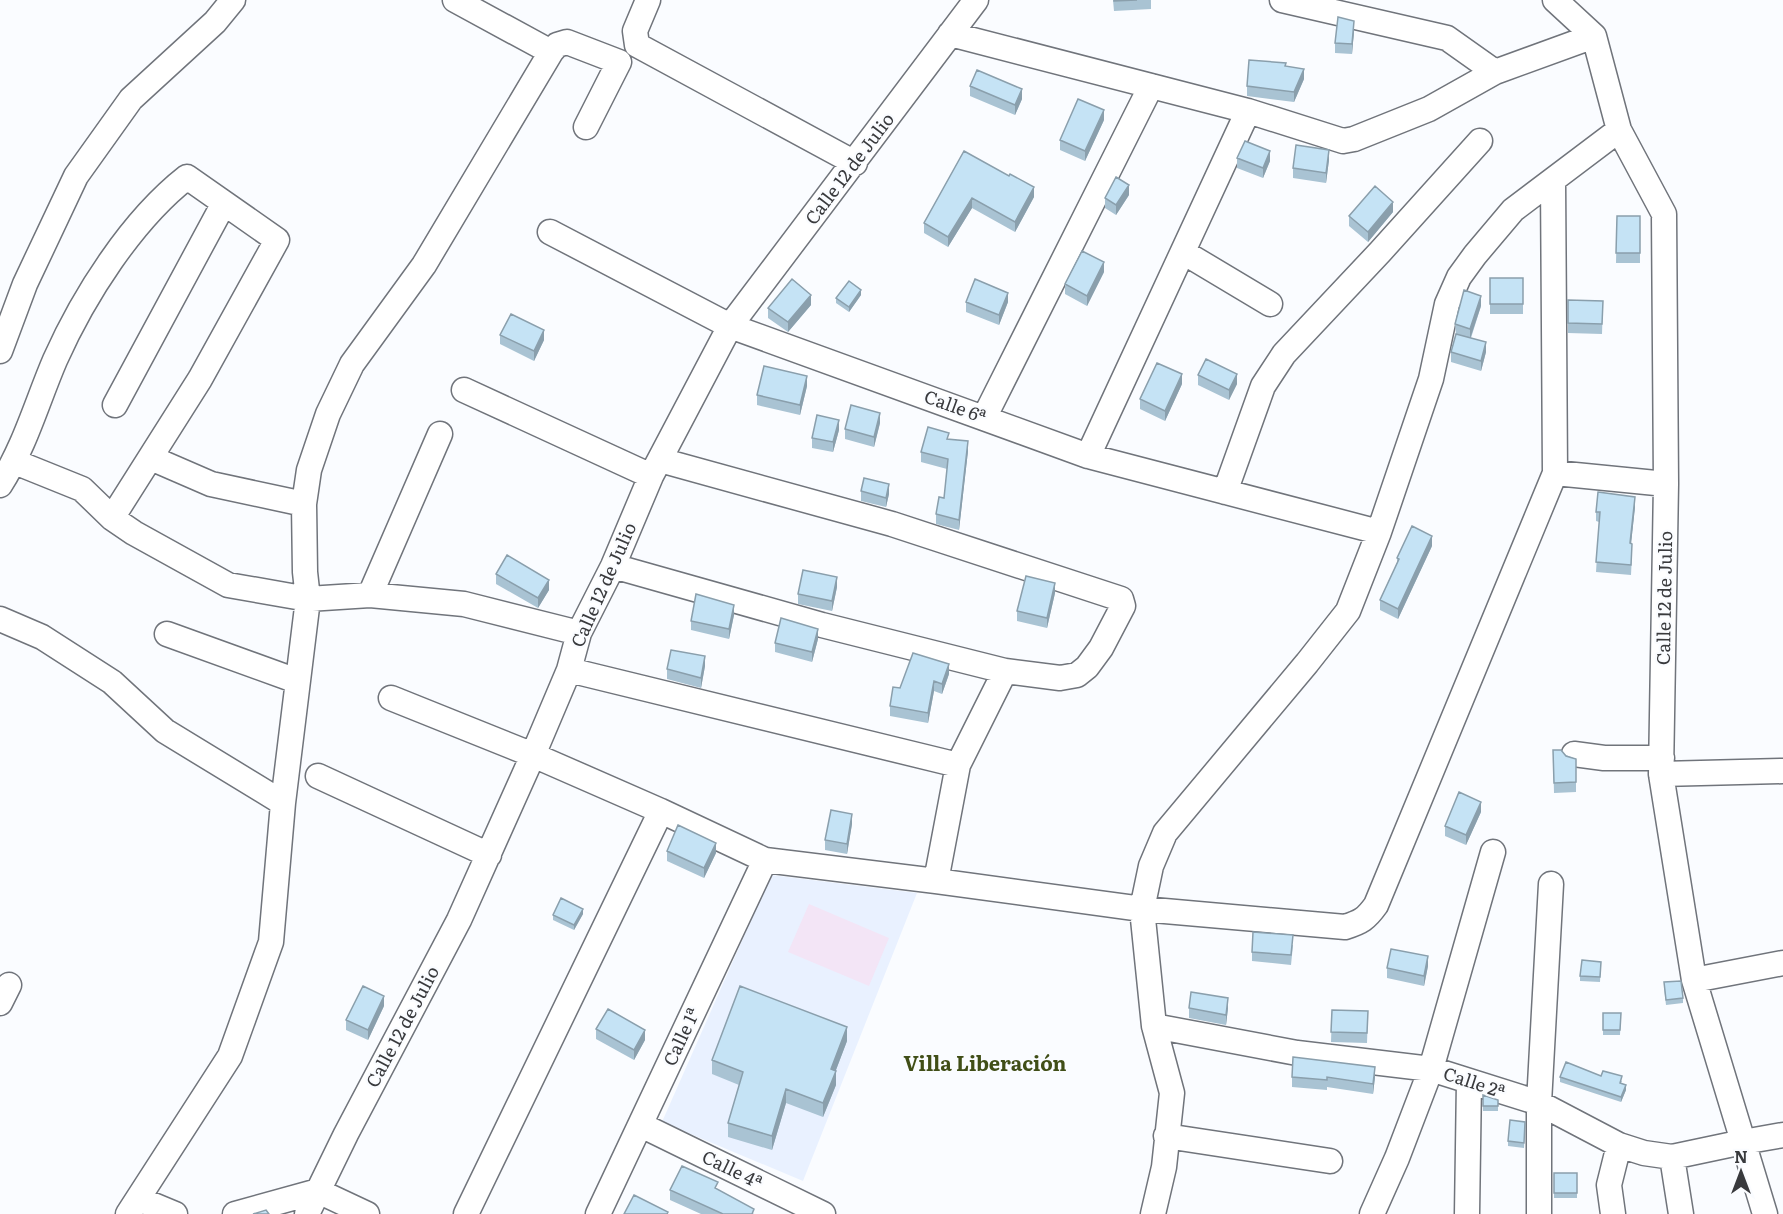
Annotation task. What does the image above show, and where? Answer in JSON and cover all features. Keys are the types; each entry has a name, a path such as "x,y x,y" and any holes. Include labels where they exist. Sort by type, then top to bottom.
{"street":[{"path":"0,351 25,284 76,176 131,99 215,22 233,0"},
{"path":"637,45 635,31 648,0"},
{"name":"Calle 12 de Julio","path":"307,1214 459,920 569,670 579,633 613,567 656,468 730,326 976,0"},
{"path":"1282,0 1447,38 1495,72"},
{"path":"950,34 1248,111 1343,141 1354,139 1429,109 1495,72 1594,36 1555,0"},
{"path":"468,3 551,52"},
{"name":"Calle 12 de Julio","path":"1594,36 1618,130 1664,214 1666,484 1662,766 1694,980 1765,1214"},
{"path":"175,1214 134,1207 230,1056 271,942 283,803 308,599 305,572 304,504 309,470 328,414 352,364 424,265 551,52 557,45 567,42 619,62"},
{"path":"586,127 619,62 637,45"},
{"path":"637,45 855,163"},
{"path":"984,418 1151,86"},
{"path":"1088,456 1248,111"},
{"path":"1153,1214 1164,1167 1172,1093 1154,1026 1142,909 1151,866 1165,832 1348,611 1379,532 1431,379 1447,304 1459,277 1513,210 1618,130"},
{"path":"1225,492 1263,386 1284,354 1480,141"},
{"path":"0,484 15,462 56,359 81,307 116,254 143,220 164,195 187,177 277,240 200,379 112,518"},
{"path":"391,699 533,755 765,860 936,880 1142,909 1345,927 1367,918 1376,905 1555,473 1553,180"},
{"path":"115,405 224,203"},
{"name":"Calle 6ª","path":"550,232 730,326 1088,456 1379,532"},
{"path":"1182,252 1270,304"},
{"path":"464,390 656,468 892,524 1121,599 1123,606 1101,648 1087,667 1077,675 1060,678 1005,671 822,625 613,567"},
{"path":"370,595 440,435"},
{"path":"151,458 211,484 304,504"},
{"path":"15,462 82,489 112,518 134,533 228,585 308,599 370,595 464,604 579,633"},
{"path":"1555,473 1666,484"},
{"path":"0,619 42,637 112,682 165,731 283,803"},
{"path":"167,634 297,681"},
{"path":"569,670 958,765"},
{"path":"936,880 958,765 1005,671"},
{"path":"1574,754 1662,766 1783,771"},
{"path":"318,776 489,855"},
{"path":"465,1214 661,811"},
{"path":"1372,1214 1397,1158 1431,1069 1493,852"},
{"name":"Calle 1ª","path":"598,1214 765,860"},
{"path":"1539,1214 1539,1103 1551,884"},
{"path":"1694,980 1783,963"},
{"name":"Calle 2ª","path":"1154,1026 1296,1053 1431,1069 1539,1103 1618,1144 1644,1153 1672,1157 1783,1136"},
{"path":"1467,1214 1469,1081"},
{"name":"Calle 4ª","path":"640,1125 823,1214"},
{"path":"1166,1136 1330,1161"},
{"path":"1613,1214 1609,1185 1618,1144"},
{"path":"1672,1157 1681,1214"},
{"path":"235,1214 318,1191 367,1214"}],"shaded area":[{"path":"771,875 917,893 803,1181 662,1122"},
{"path":"809,904 889,938 869,986 788,952"}],"building":[{"path":"1338,17 1354,21 1352,44 1335,43"},
{"path":"1249,60 1286,63 1285,66 1304,69 1294,92 1247,86"},
{"path":"977,70 1022,89 1015,105 970,86"},
{"path":"1078,99 1104,110 1085,151 1060,140"},
{"path":"1245,141 1270,151 1263,168 1237,158"},
{"path":"1296,145 1329,150 1326,173 1293,168"},
{"path":"964,151 1034,187 1015,222 972,198 948,237 924,223"},
{"path":"1116,177 1129,185 1116,205 1105,198"},
{"path":"1375,186 1393,202 1368,232 1349,216"},
{"path":"1617,216 1640,216 1640,253 1616,253"},
{"path":"1082,251 1104,262 1087,296 1065,284"},
{"path":"1490,278 1523,278 1523,304 1490,304"},
{"path":"792,279 811,295 788,322 768,308"},
{"path":"975,279 1008,293 999,315 966,302"},
{"path":"849,281 861,290 849,307 836,298"},
{"path":"1464,290 1481,296 1470,329 1455,324"},
{"path":"1568,300 1603,301 1602,324 1568,323"},
{"path":"511,314 544,330 534,351 500,335"},
{"path":"1456,334 1486,342 1481,361 1451,352"},
{"path":"1206,359 1237,374 1229,390 1198,375"},
{"path":"1157,363 1182,374 1165,411 1140,399"},
{"path":"764,366 807,376 800,405 757,395"},
{"path":"851,405 880,413 874,437 845,429"},
{"path":"817,415 839,420 833,442 812,438"},
{"path":"928,427 949,433 947,439 968,441 959,520 936,514 939,497 944,498 948,459 921,452"},
{"path":"864,478 889,484 886,498 861,491"},
{"path":"1598,492 1635,497 1630,543 1632,544 1631,565 1596,562 1600,512 1596,512"},
{"path":"1412,526 1432,536 1398,609 1380,600"},
{"path":"507,555 549,580 538,598 496,574"},
{"path":"803,570 837,577 832,601 798,594"},
{"path":"1026,576 1055,583 1047,618 1017,611"},
{"path":"696,594 734,605 729,629 691,621"},
{"path":"781,618 818,629 812,652 775,643"},
{"path":"671,650 705,656 701,678 667,669"},
{"path":"913,653 949,664 942,684 934,681 928,713 890,706 893,687 900,688"},
{"path":"1553,750 1561,750 1566,756 1576,759 1576,782 1554,783"},
{"path":"1459,792 1481,802 1466,835 1445,826"},
{"path":"831,810 852,814 847,844 825,840"},
{"path":"678,825 716,843 704,868 667,851"},
{"path":"561,898 583,909 574,925 553,915"},
{"path":"1253,932 1293,935 1291,955 1252,952"},
{"path":"1391,949 1428,956 1424,976 1387,968"},
{"path":"1582,960 1601,962 1600,977 1580,976"},
{"path":"1681,981 1683,998 1666,1000 1664,982"},
{"path":"363,986 384,996 368,1030 346,1020"},
{"path":"740,986 847,1027 831,1069 836,1071 823,1103 786,1089 772,1136 728,1123 743,1072 712,1060"},
{"path":"1191,992 1228,998 1226,1015 1189,1008"},
{"path":"608,1009 645,1030 634,1050 596,1029"},
{"path":"1332,1010 1368,1011 1367,1033 1331,1032"},
{"path":"1603,1013 1621,1013 1620,1030 1603,1030"},
{"path":"1293,1057 1375,1067 1373,1084 1327,1077 1327,1080 1292,1077"},
{"path":"1566,1062 1601,1076 1603,1071 1622,1076 1620,1083 1626,1085 1621,1097 1560,1077"},
{"path":"1483,1095 1498,1100 1498,1106 1483,1106"},
{"path":"1510,1120 1525,1122 1524,1143 1508,1141"},
{"path":"682,1166 718,1182 715,1188 754,1209 752,1214 723,1214 670,1190"},
{"path":"1554,1173 1577,1173 1577,1193 1554,1193"},
{"path":"634,1195 668,1212 667,1214 624,1214"},
{"path":"266,1210 269,1214 253,1214"}],"district":[{"name":"Villa Liberación","path":"985,1064"}]}
